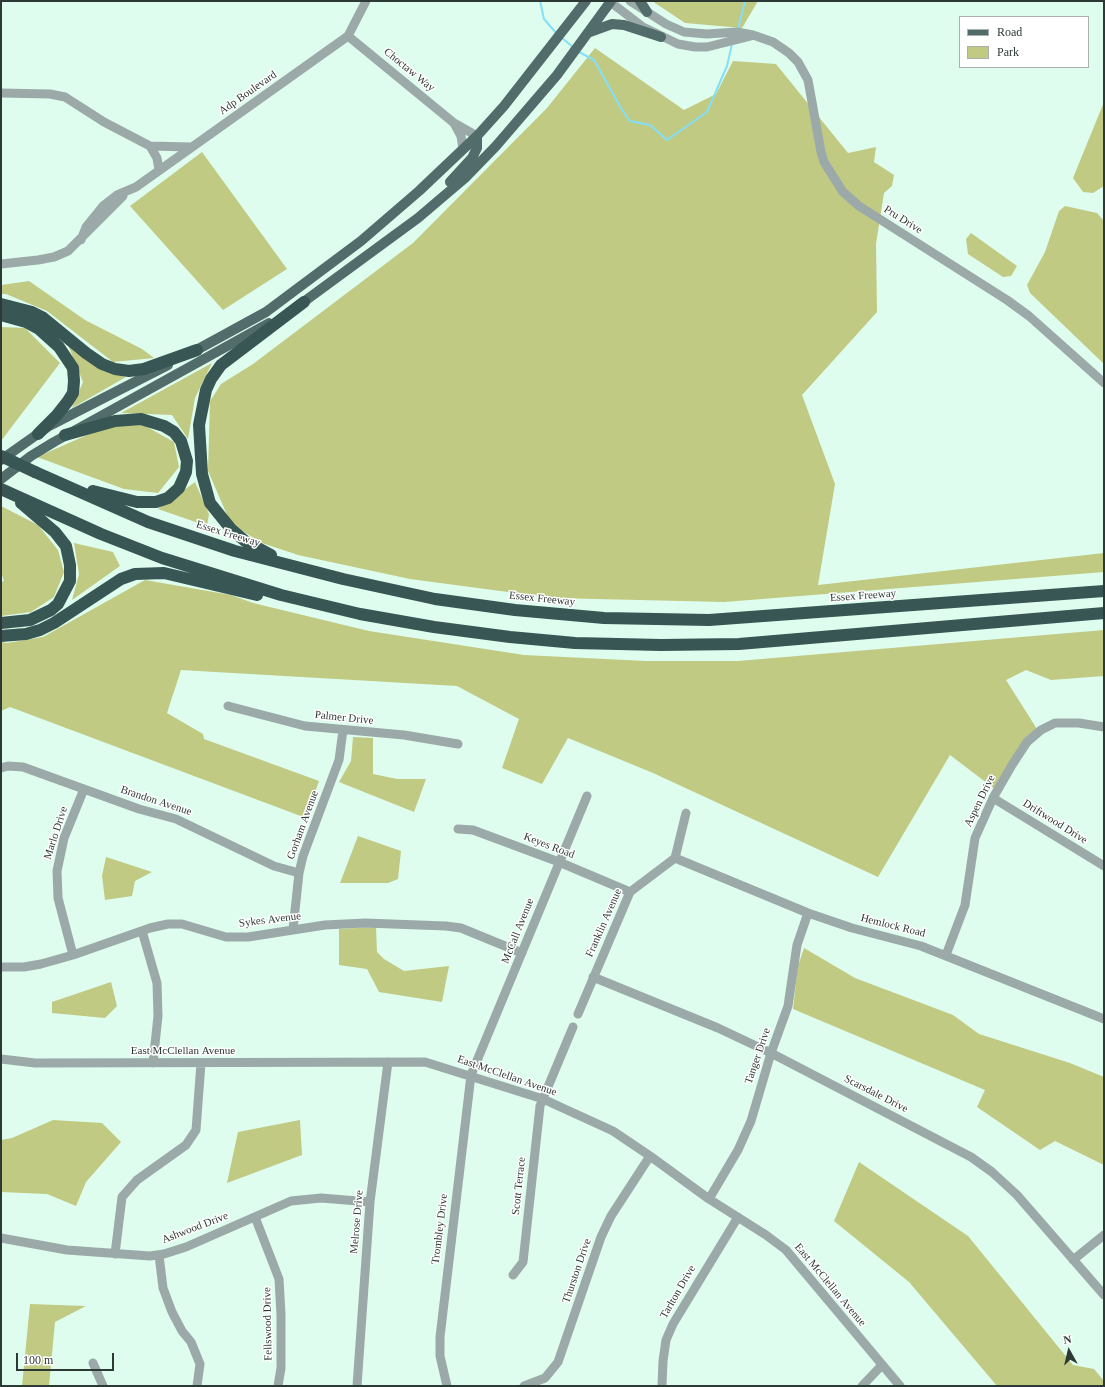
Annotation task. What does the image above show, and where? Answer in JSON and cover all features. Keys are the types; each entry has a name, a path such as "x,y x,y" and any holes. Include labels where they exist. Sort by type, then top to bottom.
{"highway":[{"path":"304,302 221,365 211,378 206,390 199,425 201,467 210,504 231,529 245,541 281,560 343,579"},
{"path":"1,304 32,312 42,317 92,357 102,364 115,369 129,371 144,369 197,350"},
{"path":"1,315 26,322 39,329 59,346 73,368 74,381 72,393 68,401 38,434"},
{"path":"52,481 124,500 156,502 168,498 179,488 186,472 187,461 181,441 174,432 157,422 141,419 115,421 65,435"},
{"name":"Essex Freeway","path":"1,456 52,481 148,522 235,551 343,579 435,599 515,610 604,618 709,620 1104,591"},
{"path":"5,491 101,534 169,560 281,595 360,614"},
{"path":"1,623 30,620 51,610 58,604 70,581 69,555 61,539 5,491"},
{"path":"1,636 26,634 40,630 54,623 121,579 150,572 164,573 292,604 434,627 510,637 576,643 661,645 739,644 1104,613"}],"main road":[{"path":"574,16 578,1"},
{"path":"1,460 38,434 266,312 307,283 361,241 419,191 477,136 504,106 586,1"},
{"path":"1,479 31,456 65,435 264,326 304,302 418,218 476,167 530,108 576,50 610,1"},
{"path":"640,1 647,12"},
{"path":"588,33 612,24 661,37"},
{"path":"389,240 463,170 477,148 477,136"}],"street":[{"name":"Adp Boulevard","path":"1,264 54,257 68,251 80,240 86,227 103,206 117,195 129,191 348,36 366,1"},
{"name":"Pru Drive","path":"610,1 643,27 678,44 695,47 733,37 753,35 767,39 783,48 794,57 802,68 810,86 813,115 824,162 843,192 859,206 1020,310 1104,383"},
{"name":"Pru Drive","path":"630,1 666,24 684,32 733,37"},
{"name":"Choctaw Way","path":"348,36 454,123 477,136"},
{"path":"1,93 50,94 65,97 104,122 150,146 190,147"},
{"name":"Choctaw Way","path":"454,123 461,136 463,149"},
{"path":"150,146 157,158 159,170"},
{"name":"Palmer Drive","path":"228,706 305,726 404,735 458,744"},
{"name":"Aspen Drive","path":"946,955 965,905 975,838 993,798 1027,742 1041,730 1055,723 1063,722 1104,727"},
{"name":"Gorham Avenue","path":"294,929 299,873 303,856 340,760 343,730"},
{"name":"Brandon Avenue","path":"1,768 8,766 23,766 139,809 189,824 274,866 299,873"},
{"name":"Marlo Drive","path":"73,956 58,898 57,871 64,838 84,789"},
{"name":"McCall Avenue","path":"471,1075 587,796"},
{"name":"Driftwood Drive","path":"993,798 1104,866"},
{"path":"675,858 686,813"},
{"name":"Keyes Road","path":"458,830 473,830 559,862 630,892"},
{"name":"Hemlock Road","path":"675,858 808,914 852,928 922,946 1104,1019"},
{"name":"Franklin Avenue","path":"578,1014 630,892 675,858"},
{"name":"Tanger Drive","path":"709,1199 738,1150 751,1121 771,1053 788,1006 797,945 808,914"},
{"name":"Sykes Avenue","path":"1,967 30,966 73,956 142,931 168,924 182,924 226,936 248,937 325,925 365,923 446,926 461,928 522,953"},
{"path":"142,931 157,983 158,1016 154,1063"},
{"name":"Scarsdale Drive","path":"593,978 718,1028 771,1053 971,1158 992,1172 1017,1195 1104,1295"},
{"path":"543,1099 573,1027"},
{"name":"East McClellan Avenue","path":"1,1059 35,1064 425,1062 471,1075 543,1099 613,1131 709,1199 786,1250 900,1386"},
{"name":"Melrose Drive","path":"357,1386 370,1202 388,1062"},
{"path":"115,1254 122,1197 137,1180 186,1144 196,1130 201,1063"},
{"name":"Trombley Drive","path":"447,1386 440,1356 440,1337 471,1075"},
{"name":"Scott Terrace","path":"513,1274 522,1262 540,1106 543,1099"},
{"name":"Thurston Drive","path":"524,1386 545,1378 558,1362 601,1237 611,1216 650,1156"},
{"name":"Ashwood Drive","path":"1,1238 67,1250 115,1254 159,1255 186,1247 291,1201 321,1198 370,1202"},
{"name":"Fellswood Drive","path":"254,1217 279,1279 281,1368 278,1386"},
{"name":"Tarlton Drive","path":"662,1386 666,1340 673,1324 738,1217"},
{"path":"1073,1260 1104,1235"},
{"path":"159,1255 164,1288 172,1312 182,1331 191,1342 200,1364 197,1386"},
{"path":"93,1363 103,1386"},
{"path":"862,1386 882,1365"}],"green space":[{"path":"652,1 758,1 742,28 685,23"},
{"path":"595,48 684,110 716,94 733,61 776,64 848,153 876,147 874,162 894,175 892,186 884,193 876,244 877,312 802,395 835,484 818,585 1104,553 1104,572 724,602 553,598 410,579 298,555 262,543 231,524 208,471 210,401 221,384 253,364 413,243 547,108"},
{"path":"1104,102 1104,186 1093,193 1083,192 1073,178"},
{"path":"202,152 287,269 223,310 130,206"},
{"path":"1065,206 1097,213 1104,221 1104,364 1030,293 1027,285 1045,252 1059,211"},
{"path":"971,233 1017,266 1011,276 1003,277 968,254 966,239"},
{"path":"29,281 85,320 142,349 154,358 113,362 47,311 6,294 1,294 1,285"},
{"path":"1,327 25,328 60,363 1,441"},
{"path":"68,345 98,368 126,377 72,408 83,382"},
{"path":"212,363 195,398 188,439 172,415 121,413"},
{"path":"142,424 174,442 179,467 158,493 124,489 37,457 103,428"},
{"path":"195,482 209,514 207,526 158,509"},
{"path":"1,506 38,525 58,550 64,572 54,597 31,612 1,616 1,582 4,581 1,572"},
{"path":"74,543 113,552 120,566 72,600 79,574"},
{"path":"145,580 231,595 253,603 369,631 524,655 646,661 738,661 1104,630 1104,676 1051,680 1026,670 1006,680 1037,729 1000,793 950,755 878,877 653,773 568,738 542,784 502,768 519,719 457,686 181,670 167,713 203,734 204,739 319,781 306,818 10,707 1,711 1,642 7,643 43,637"},
{"path":"353,737 373,738 373,774 397,779 426,779 414,812 339,782 351,761"},
{"path":"358,836 401,851 398,879 388,883 340,883"},
{"path":"106,857 152,872 135,881 132,896 105,900 102,876"},
{"path":"376,927 377,952 384,959 404,971 449,966 442,1002 379,992 367,969 339,965 339,929"},
{"path":"804,948 855,978 953,1015 979,1034 1070,1063 1104,1077 1104,1165 1055,1141 1040,1150 977,1107 985,1090 793,1009 798,966"},
{"path":"111,982 117,1006 105,1018 52,1013 52,1002"},
{"path":"53,1120 102,1123 121,1142 86,1182 76,1206 47,1194 1,1192 1,1140 12,1138"},
{"path":"300,1120 302,1155 227,1183 238,1132"},
{"path":"859,1162 968,1236 1073,1365 1094,1369 1104,1381 1104,1386 997,1386 909,1282 834,1221"},
{"path":"30,1304 86,1306 55,1322 49,1386 22,1386"}],"waterway":[{"path":"540,1 544,19 557,34"},
{"path":"738,29 745,1"},
{"path":"562,38 574,48"},
{"path":"579,52 594,60 622,110 630,121 650,125 667,140 707,112 727,66 732,44"}]}
